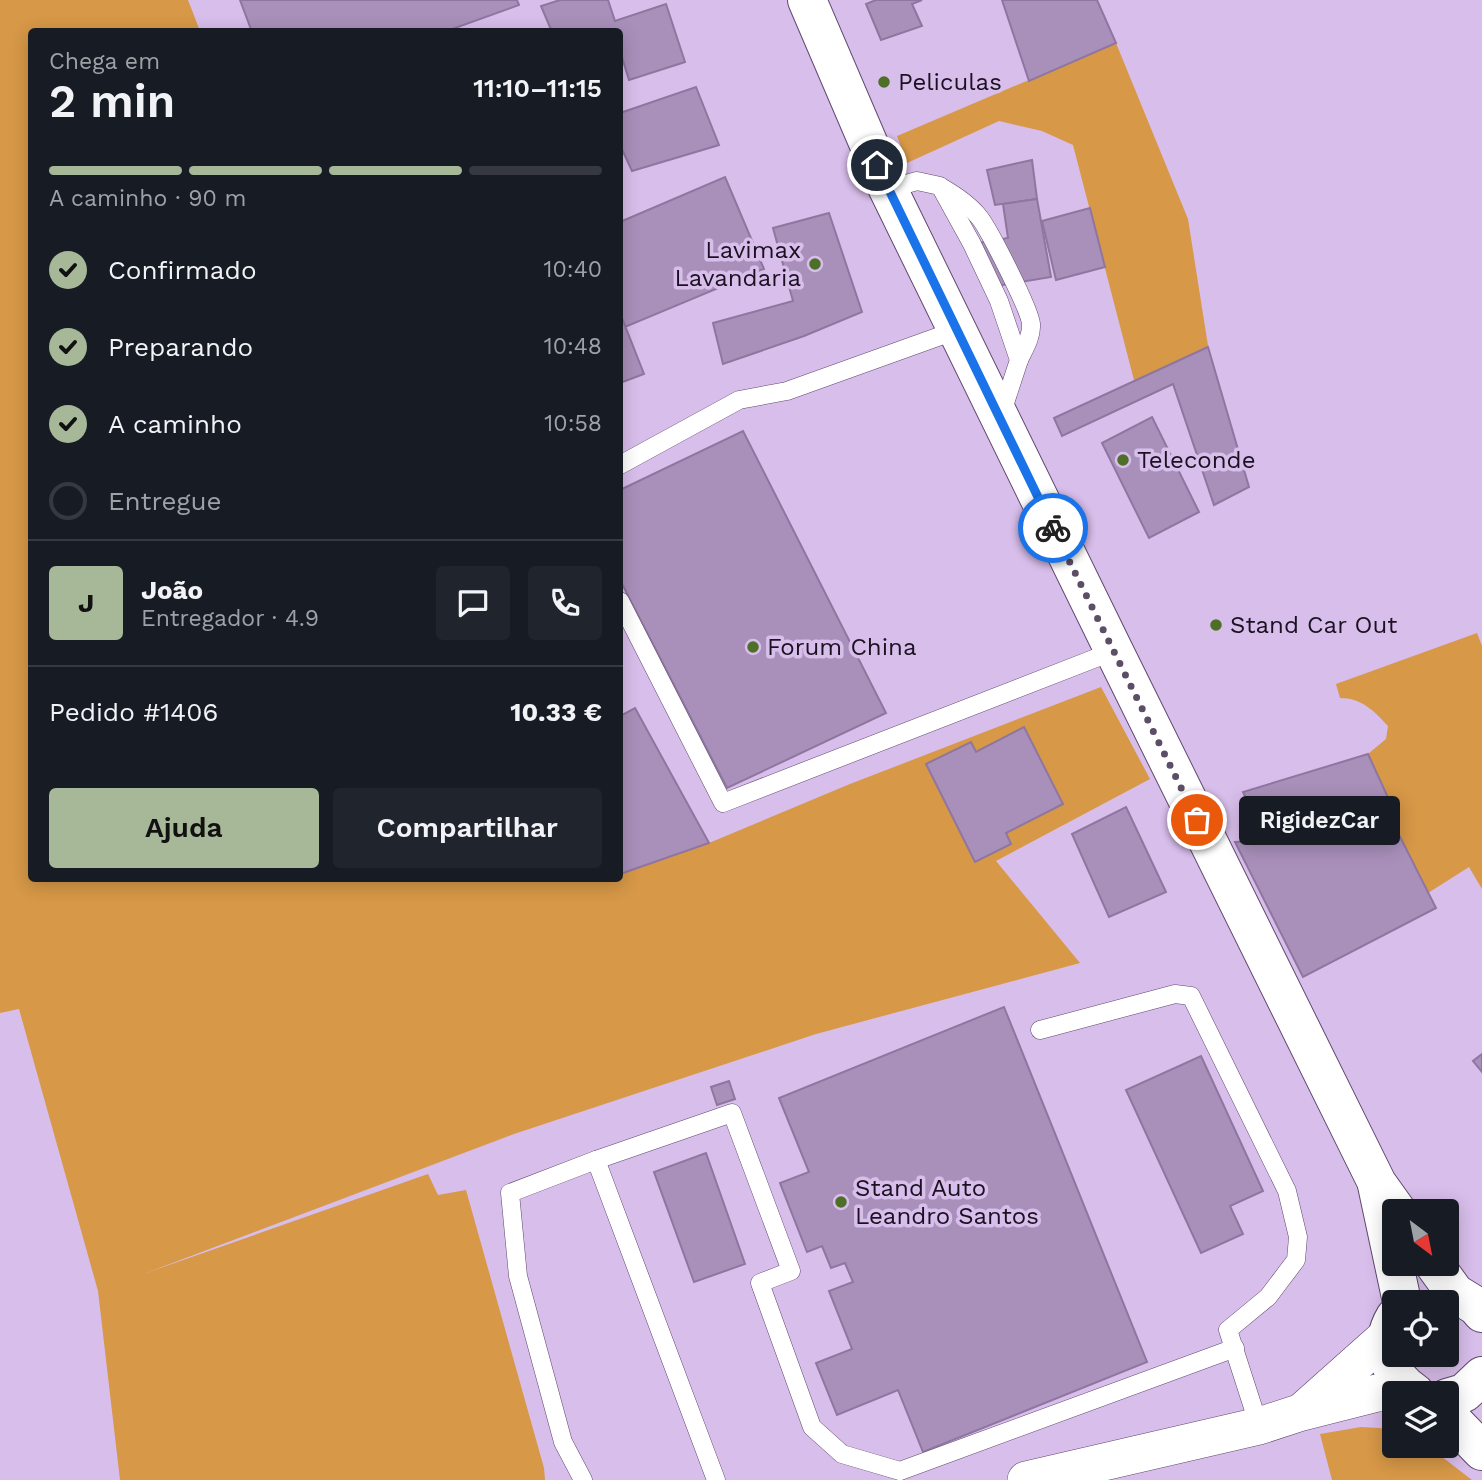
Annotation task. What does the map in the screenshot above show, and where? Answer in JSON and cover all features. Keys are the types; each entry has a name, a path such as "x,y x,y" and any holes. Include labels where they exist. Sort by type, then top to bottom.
{"main road":[{"path":"807,0 888,189 1114,651 1387,1197 1392,1290"},
{"path":"1459,1394 1482,1377"},
{"path":"1459,1427 1482,1451"}],"street":[{"path":"1302,1412 1382,1330"},
{"path":"1028,1480 1259,1426 1302,1412 1382,1393"}],"lane":[{"path":"888,189 917,181 940,186 972,244 999,301 1019,359 1000,419"},
{"path":"623,463 739,400 787,391 957,330"},
{"path":"623,607 723,803 1114,651"},
{"path":"1040,1030 1175,994 1191,996 1287,1191 1298,1237 1296,1260 1275,1288 1228,1330 1259,1426"},
{"path":"583,1480 563,1442 518,1276 510,1193 732,1113 791,1271 760,1283 812,1427 842,1454 900,1471 1235,1348"},
{"path":"596,1160 716,1480"}],"shaded area":[{"path":"0,0 188,0 199,28 28,28 28,882 623,882 623,873 709,843 850,784 1101,687 1150,779 996,861 1080,963 816,1034 514,1134 146,1273 428,1174 438,1195 466,1190 544,1468 545,1480 120,1480 98,1291 19,1009 0,1013"},
{"path":"1116,43 1188,219 1209,352 1135,384 1073,145 1042,131 999,121 907,163 897,136"},
{"path":"1477,633 1482,646 1482,889 1469,867 1428,893 1385,807 1368,754 1386,739 1388,726 1361,703 1340,698 1336,684"},
{"path":"1361,1427 1382,1429 1382,1458 1444,1458 1472,1480 1332,1480 1320,1434"}],"building":[{"path":"240,0 517,0 519,5 455,28 250,28"},
{"path":"560,0 608,0 615,21 666,4 685,62 629,80 623,61 623,28 550,28 541,6"},
{"path":"876,0 922,0 912,4 922,26 881,40 866,4"},
{"path":"1002,0 1097,0 1116,43 1029,81"},
{"path":"696,87 719,145 632,171 623,152 623,112"},
{"path":"1032,160 1037,199 995,205 987,170"},
{"path":"725,177 764,269 625,327 623,221"},
{"path":"1037,199 1051,277 991,287 972,244 1008,238 1003,204"},
{"path":"1090,208 1105,267 1056,280 1042,221"},
{"name":"Lavimax Lavandaria","path":"829,213 862,312 804,336 723,364 713,323 793,301 773,228"},
{"path":"623,321 644,374 623,382"},
{"path":"1208,347 1249,487 1214,505 1173,384 1062,436 1054,418"},
{"path":"1152,417 1199,512 1149,538 1102,443"},
{"name":"Forum China","path":"743,431 886,713 727,788 623,586 623,489"},
{"path":"635,708 709,843 623,873 623,714"},
{"path":"1024,727 1063,804 1006,833 1011,844 975,862 926,764 971,742 976,752"},
{"path":"1368,754 1391,804 1308,843 1294,834 1267,841 1243,792"},
{"path":"1126,807 1166,892 1109,917 1072,834"},
{"path":"1385,807 1436,908 1303,977 1235,842 1267,841 1294,834 1308,843"},
{"path":"1004,1007 1147,1362 923,1452 898,1390 837,1415 816,1363 852,1349 829,1291 853,1282 845,1263 831,1268 822,1246 807,1252 780,1183 809,1172 779,1098"},
{"path":"1482,1054 1482,1072 1473,1061"},
{"path":"1201,1056 1263,1191 1230,1206 1243,1234 1201,1253 1126,1090"},
{"path":"729,1081 735,1099 717,1105 711,1087"},
{"path":"706,1153 745,1264 694,1282 654,1172"}],"way so far":[{"path":"1053,528 1197,820"}],"place":[{"name":"Peliculas","path":"884,82"},
{"name":"Lavimax Lavandaria","path":"815,264"},
{"name":"Teleconde","path":"1123,460"},
{"name":"Stand Car Out","path":"1216,625"},
{"name":"Forum China","path":"753,647"},
{"name":"RigidezCar","path":"1197,820"},
{"name":"Stand Auto Leandro Santos","path":"841,1202"}],"route":[{"path":"877,165 1053,528"}]}
